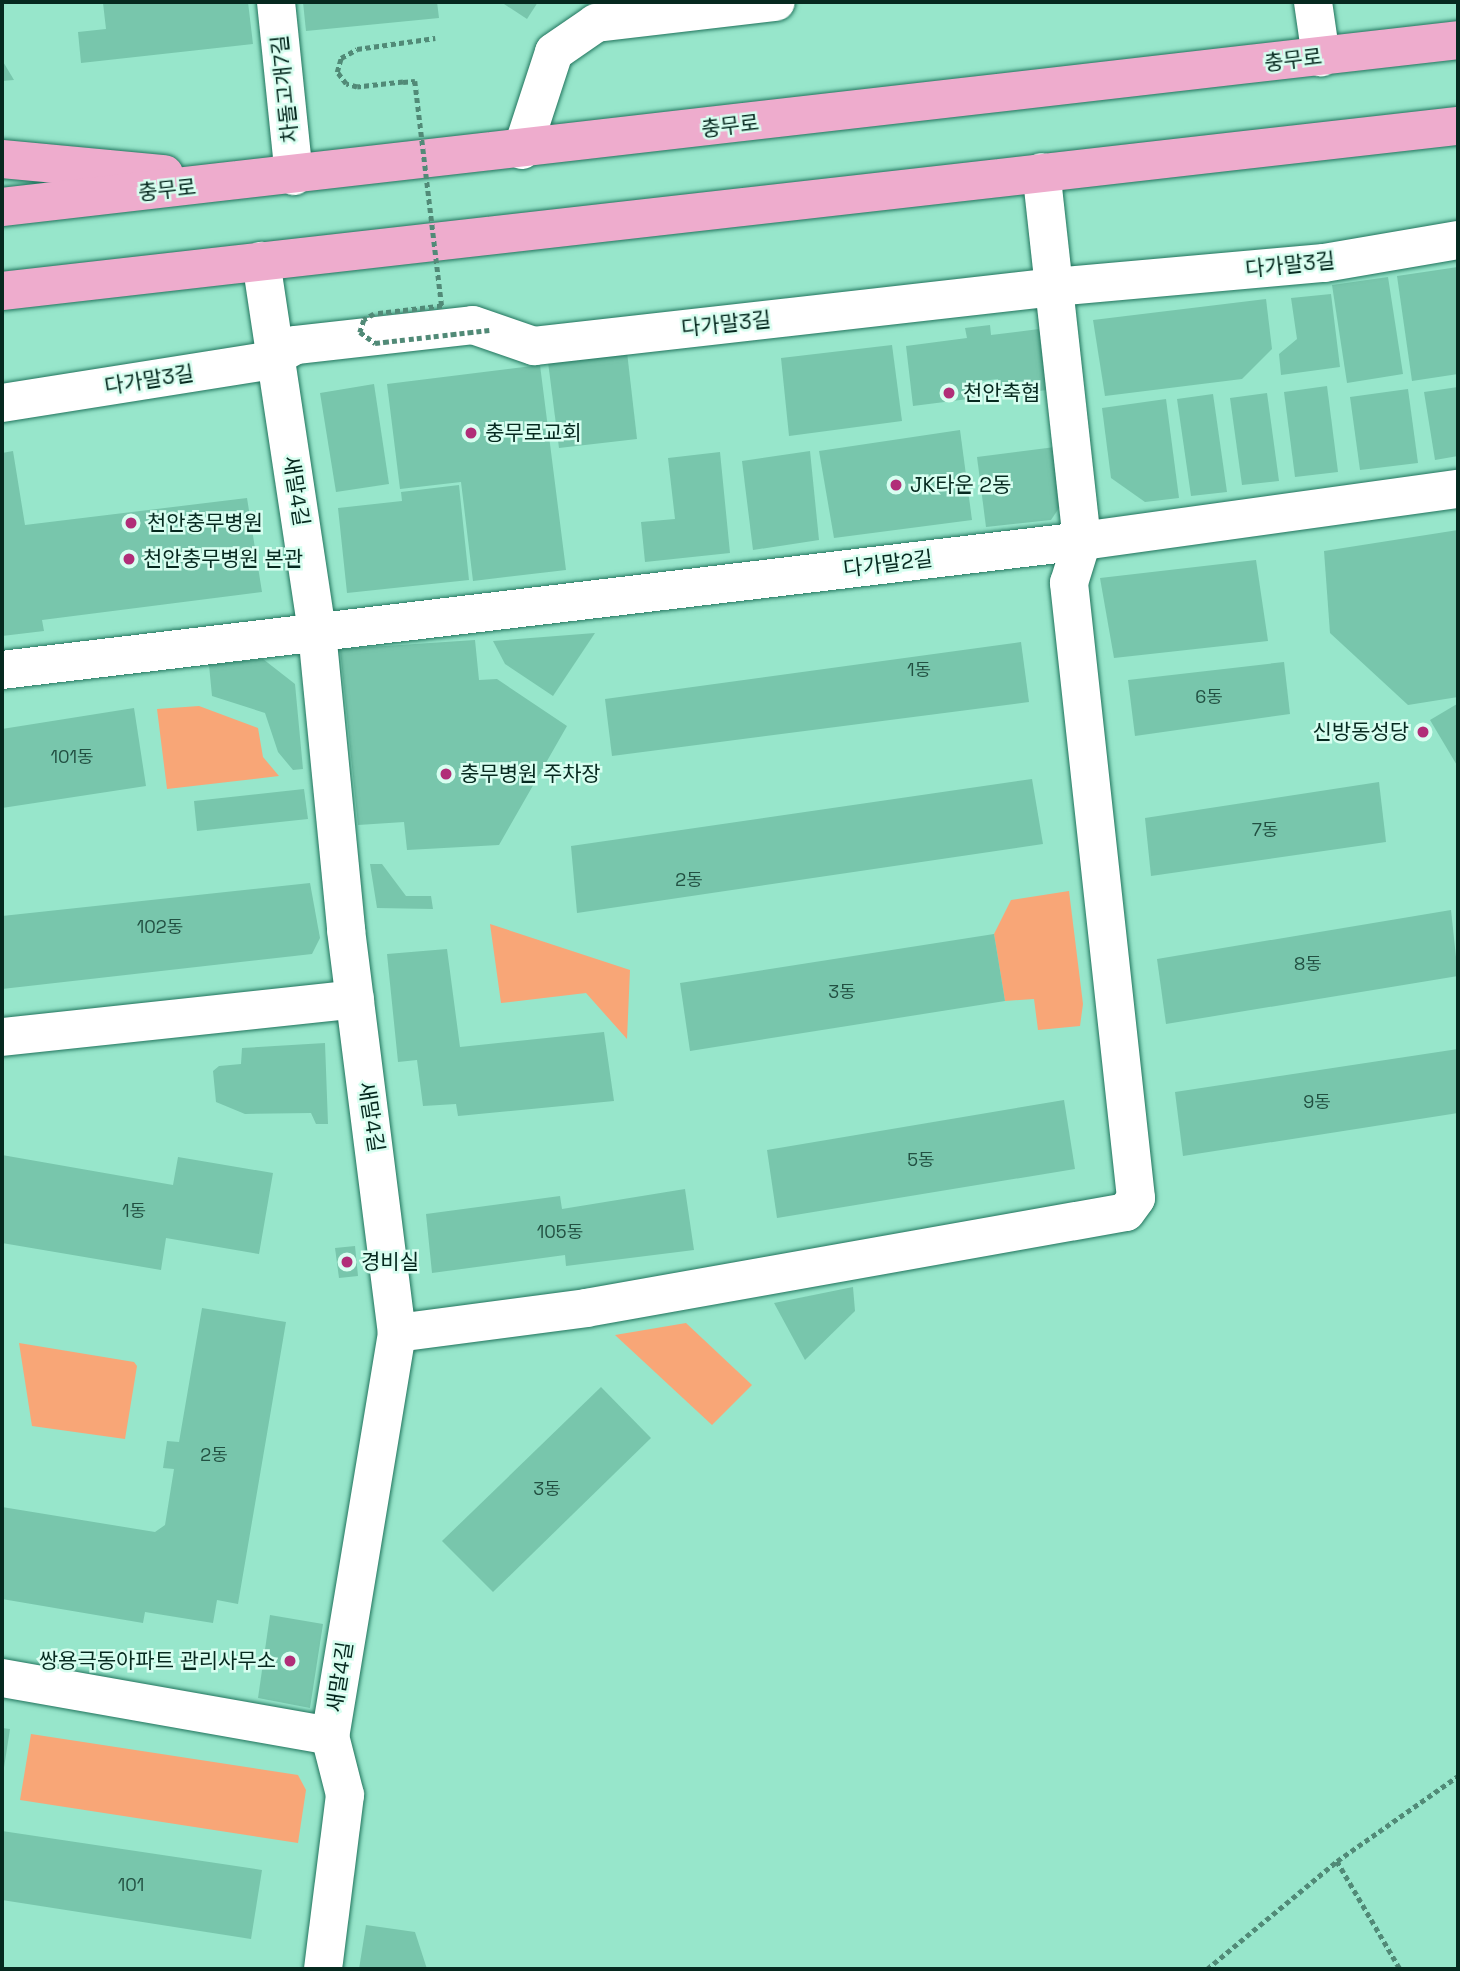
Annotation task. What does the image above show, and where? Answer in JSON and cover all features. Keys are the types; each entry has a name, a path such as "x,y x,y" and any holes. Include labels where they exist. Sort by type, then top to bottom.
{"main road":[{"name":"충무로","path":"2,207 522,150 1458,40"},
{"path":"2,291 475,240 1041,172 1458,126"},
{"path":"2,159 239,182"},
{"path":"2,311 175,271"}],"street":[{"name":"차돌고개7길","path":"276,2 295,176"},
{"path":"522,150 554,52 596,23 776,2"},
{"path":"1313,2 1321,57"},
{"path":"397,1332 586,1308 1126,1212 1136,1198 1137,1182 1069,583 1082,541 1041,172"},
{"name":"다가말3길","path":"2,403 276,356 296,345 473,325 534,346 1054,287 1324,263 1458,240"},
{"name":"새말4길","path":"261,261 317,632 355,999 397,1332 330,1735 345,1795 323,1969"},
{"name":"다가말2길","path":"2,670 1082,541 1458,489"},
{"path":"2,1037 355,999"},
{"path":"2,1678 330,1735"}],"path":[{"path":"435,38 357,49 341,58 338,72 346,84 357,87 415,81 442,306 374,314 364,320 360,332 375,343 489,330"},
{"path":"1207,1969 1337,1861 1458,1776"},
{"path":"1337,1861 1401,1969"}],"shaded area":[{"path":"199,706 258,728 263,757 279,776 167,789 157,709"},
{"path":"1069,891 1083,1004 1080,1026 1038,1030 1034,999 1005,1001 994,934 1011,900"},
{"path":"490,924 630,970 627,1039 586,993 501,1003"},
{"path":"686,1323 752,1385 712,1425 615,1335"},
{"path":"19,1343 134,1362 137,1366 125,1439 32,1426"},
{"path":"31,1734 298,1775 306,1790 298,1843 20,1800"}],"building":[{"path":"248,2 253,44 81,63 78,32 106,29 103,3"},
{"path":"303,2 437,2 439,18 306,31"},
{"path":"501,2 538,2 527,19"},
{"path":"2,60 14,80 2,81"},
{"path":"1458,267 1458,374 1412,381 1397,276"},
{"path":"1388,277 1403,374 1347,383 1332,285"},
{"path":"1331,294 1340,367 1281,375 1279,354 1297,339 1291,298"},
{"path":"1266,299 1272,349 1242,379 1105,396 1093,320"},
{"path":"990,325 991,335 1039,329 1047,390 1000,396 998,379 974,382 976,398 913,406 906,346 967,338 965,328"},
{"path":"892,345 902,421 789,436 781,358"},
{"path":"627,352 637,439 559,448 548,362"},
{"name":"충무로교회","path":"540,365 566,570 473,581 461,482 400,489 387,384"},
{"path":"374,384 389,484 336,492 320,393"},
{"path":"1327,386 1338,472 1295,477 1284,392"},
{"path":"1458,387 1458,456 1435,460 1424,392"},
{"path":"1408,389 1418,463 1360,470 1350,397"},
{"path":"1267,393 1279,481 1242,485 1230,398"},
{"path":"1213,394 1227,492 1191,496 1177,399"},
{"path":"1166,399 1179,498 1145,502 1111,478 1102,408"},
{"name":"JK타운 2동","path":"960,430 972,520 834,538 819,451"},
{"path":"1055,447 1063,502 1051,520 986,527 977,457"},
{"name":"천안충무병원 본관","path":"13,451 25,525 247,498 262,592 42,620 44,631 2,636 2,453"},
{"path":"810,451 819,540 753,550 742,461"},
{"path":"720,452 730,553 645,562 641,522 675,519 668,458"},
{"path":"459,485 469,580 347,593 338,508 402,501 401,492"},
{"name":"신방동성당","path":"1458,530 1458,697 1408,705 1330,633 1324,551"},
{"path":"1256,560 1268,641 1114,658 1100,578"},
{"path":"595,633 553,696 505,664 493,641"},
{"name":"충무병원 주차장","path":"475,640 479,680 497,679 567,726 499,845 407,850 404,822 358,825 340,649"},
{"path":"1021,642 1029,702 612,756 605,699"},
{"path":"263,659 295,684 303,769 293,770 278,752 265,713 212,696 209,665"},
{"path":"1284,662 1290,714 1135,736 1128,680"},
{"path":"1457,704 1458,706 1458,767 1430,720"},
{"path":"134,708 146,786 2,808 2,729"},
{"path":"1032,779 1043,844 577,913 571,846"},
{"path":"1379,782 1386,842 1151,876 1145,818"},
{"path":"304,789 308,819 197,831 194,801"},
{"path":"370,864 382,864 406,896 431,896 433,909 377,908"},
{"path":"310,883 320,938 312,954 2,989 2,916"},
{"path":"1451,910 1458,976 1166,1024 1157,959"},
{"path":"994,934 1005,1001 690,1051 680,983"},
{"path":"447,949 460,1047 604,1032 614,1101 458,1116 456,1104 423,1106 417,1060 398,1062 387,954"},
{"path":"325,1043 328,1124 316,1124 311,1113 245,1114 216,1102 213,1071 219,1066 241,1064 242,1048"},
{"path":"1458,1049 1458,1113 1183,1156 1175,1092"},
{"path":"1064,1100 1075,1169 777,1218 767,1150"},
{"path":"2,1155 173,1185 178,1157 273,1173 259,1254 166,1238 161,1270 2,1243"},
{"path":"685,1189 694,1250 566,1266 565,1255 432,1273 426,1214 560,1196 562,1209"},
{"name":"경비실","path":"355,1246 358,1276 339,1278 335,1248"},
{"path":"853,1287 855,1311 805,1360 774,1303"},
{"path":"202,1308 286,1322 238,1604 217,1600 213,1623 145,1612 143,1623 2,1599 2,1507 155,1532 165,1525 174,1469 163,1468 167,1441 179,1442"},
{"path":"601,1387 651,1438 493,1592 442,1541"},
{"name":"쌍용극동아파트 관리사무소","path":"270,1615 323,1624 310,1708 258,1698"},
{"path":"2,1728 10,1729 3,1774 2,1774"},
{"path":"2,1831 262,1870 251,1939 2,1900"},
{"path":"366,1925 415,1932 427,1969 359,1969"}],"place":[{"name":"천안축협","path":"949,393"},
{"name":"충무로교회","path":"471,433"},
{"name":"JK타운 2동","path":"896,485"},
{"name":"천안충무병원","path":"131,523"},
{"name":"천안충무병원 본관","path":"129,559"},
{"name":"신방동성당","path":"1423,732"},
{"name":"충무병원 주차장","path":"446,774"},
{"name":"경비실","path":"347,1262"},
{"name":"쌍용극동아파트 관리사무소","path":"290,1661"}]}
